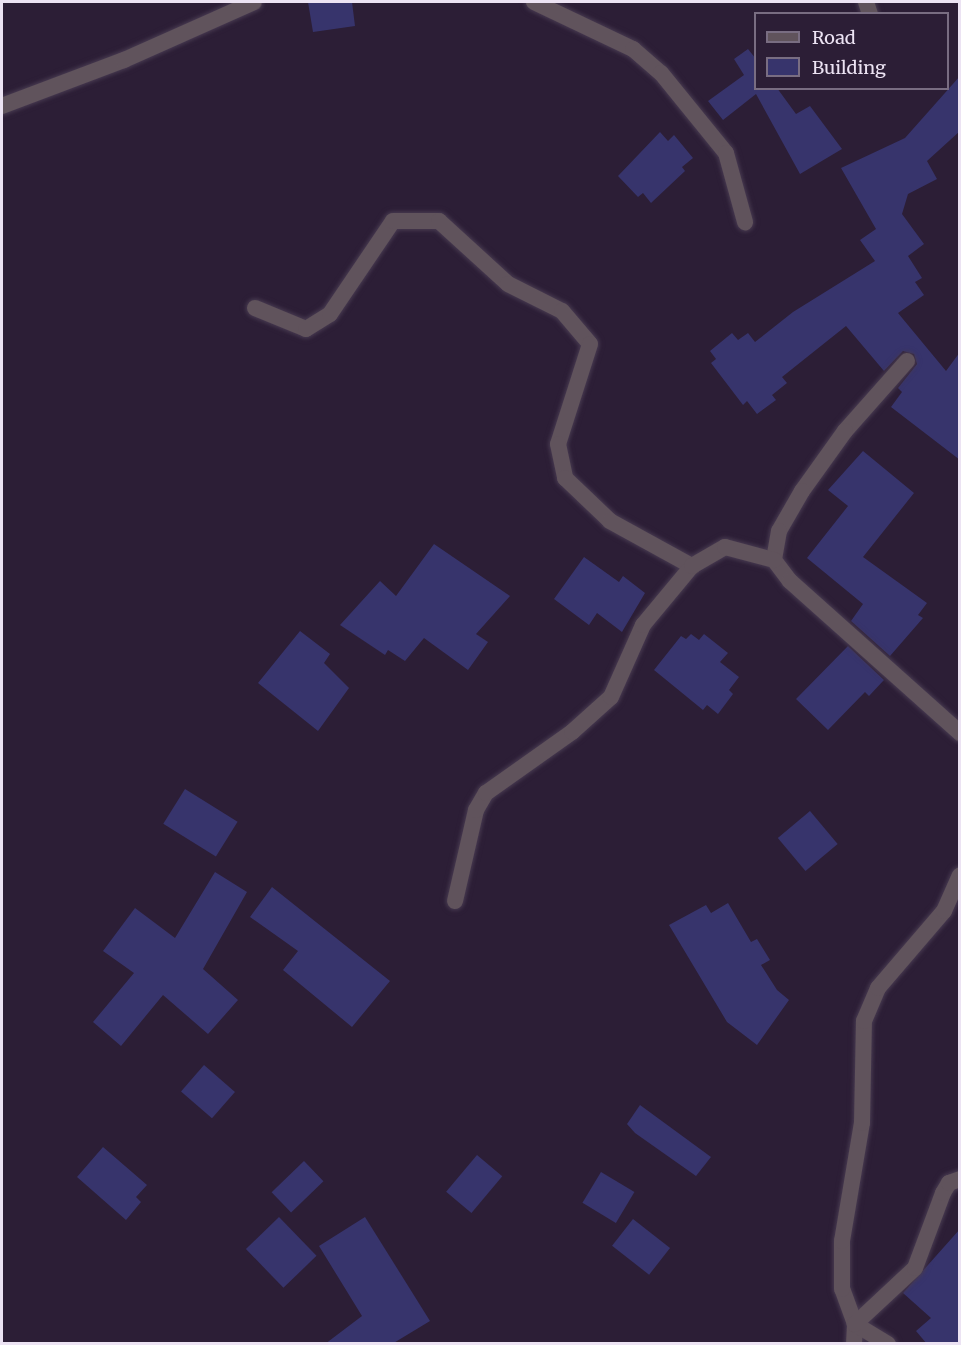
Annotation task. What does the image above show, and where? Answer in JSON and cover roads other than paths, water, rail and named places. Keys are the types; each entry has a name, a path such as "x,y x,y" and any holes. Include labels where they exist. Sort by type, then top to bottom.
{"street":[{"path":"2,106 124,60 254,2"},
{"path":"534,2 633,49 661,73 726,153 745,222"},
{"path":"255,308 306,329 330,314 393,221 438,221 508,284 562,311 590,344 558,444 565,478 610,521 692,566"},
{"path":"774,560 780,531 802,490 845,431 907,361"},
{"path":"455,902 476,810 486,793 572,732 611,696 643,625 692,566 725,547 774,560 790,581 960,733"},
{"path":"854,1344 855,1324 842,1288 842,1241 862,1123 864,1021 878,988 944,911 958,883"},
{"path":"855,1324 915,1268 943,1193 952,1180 960,1179"},
{"path":"855,1324 888,1344"}]}
